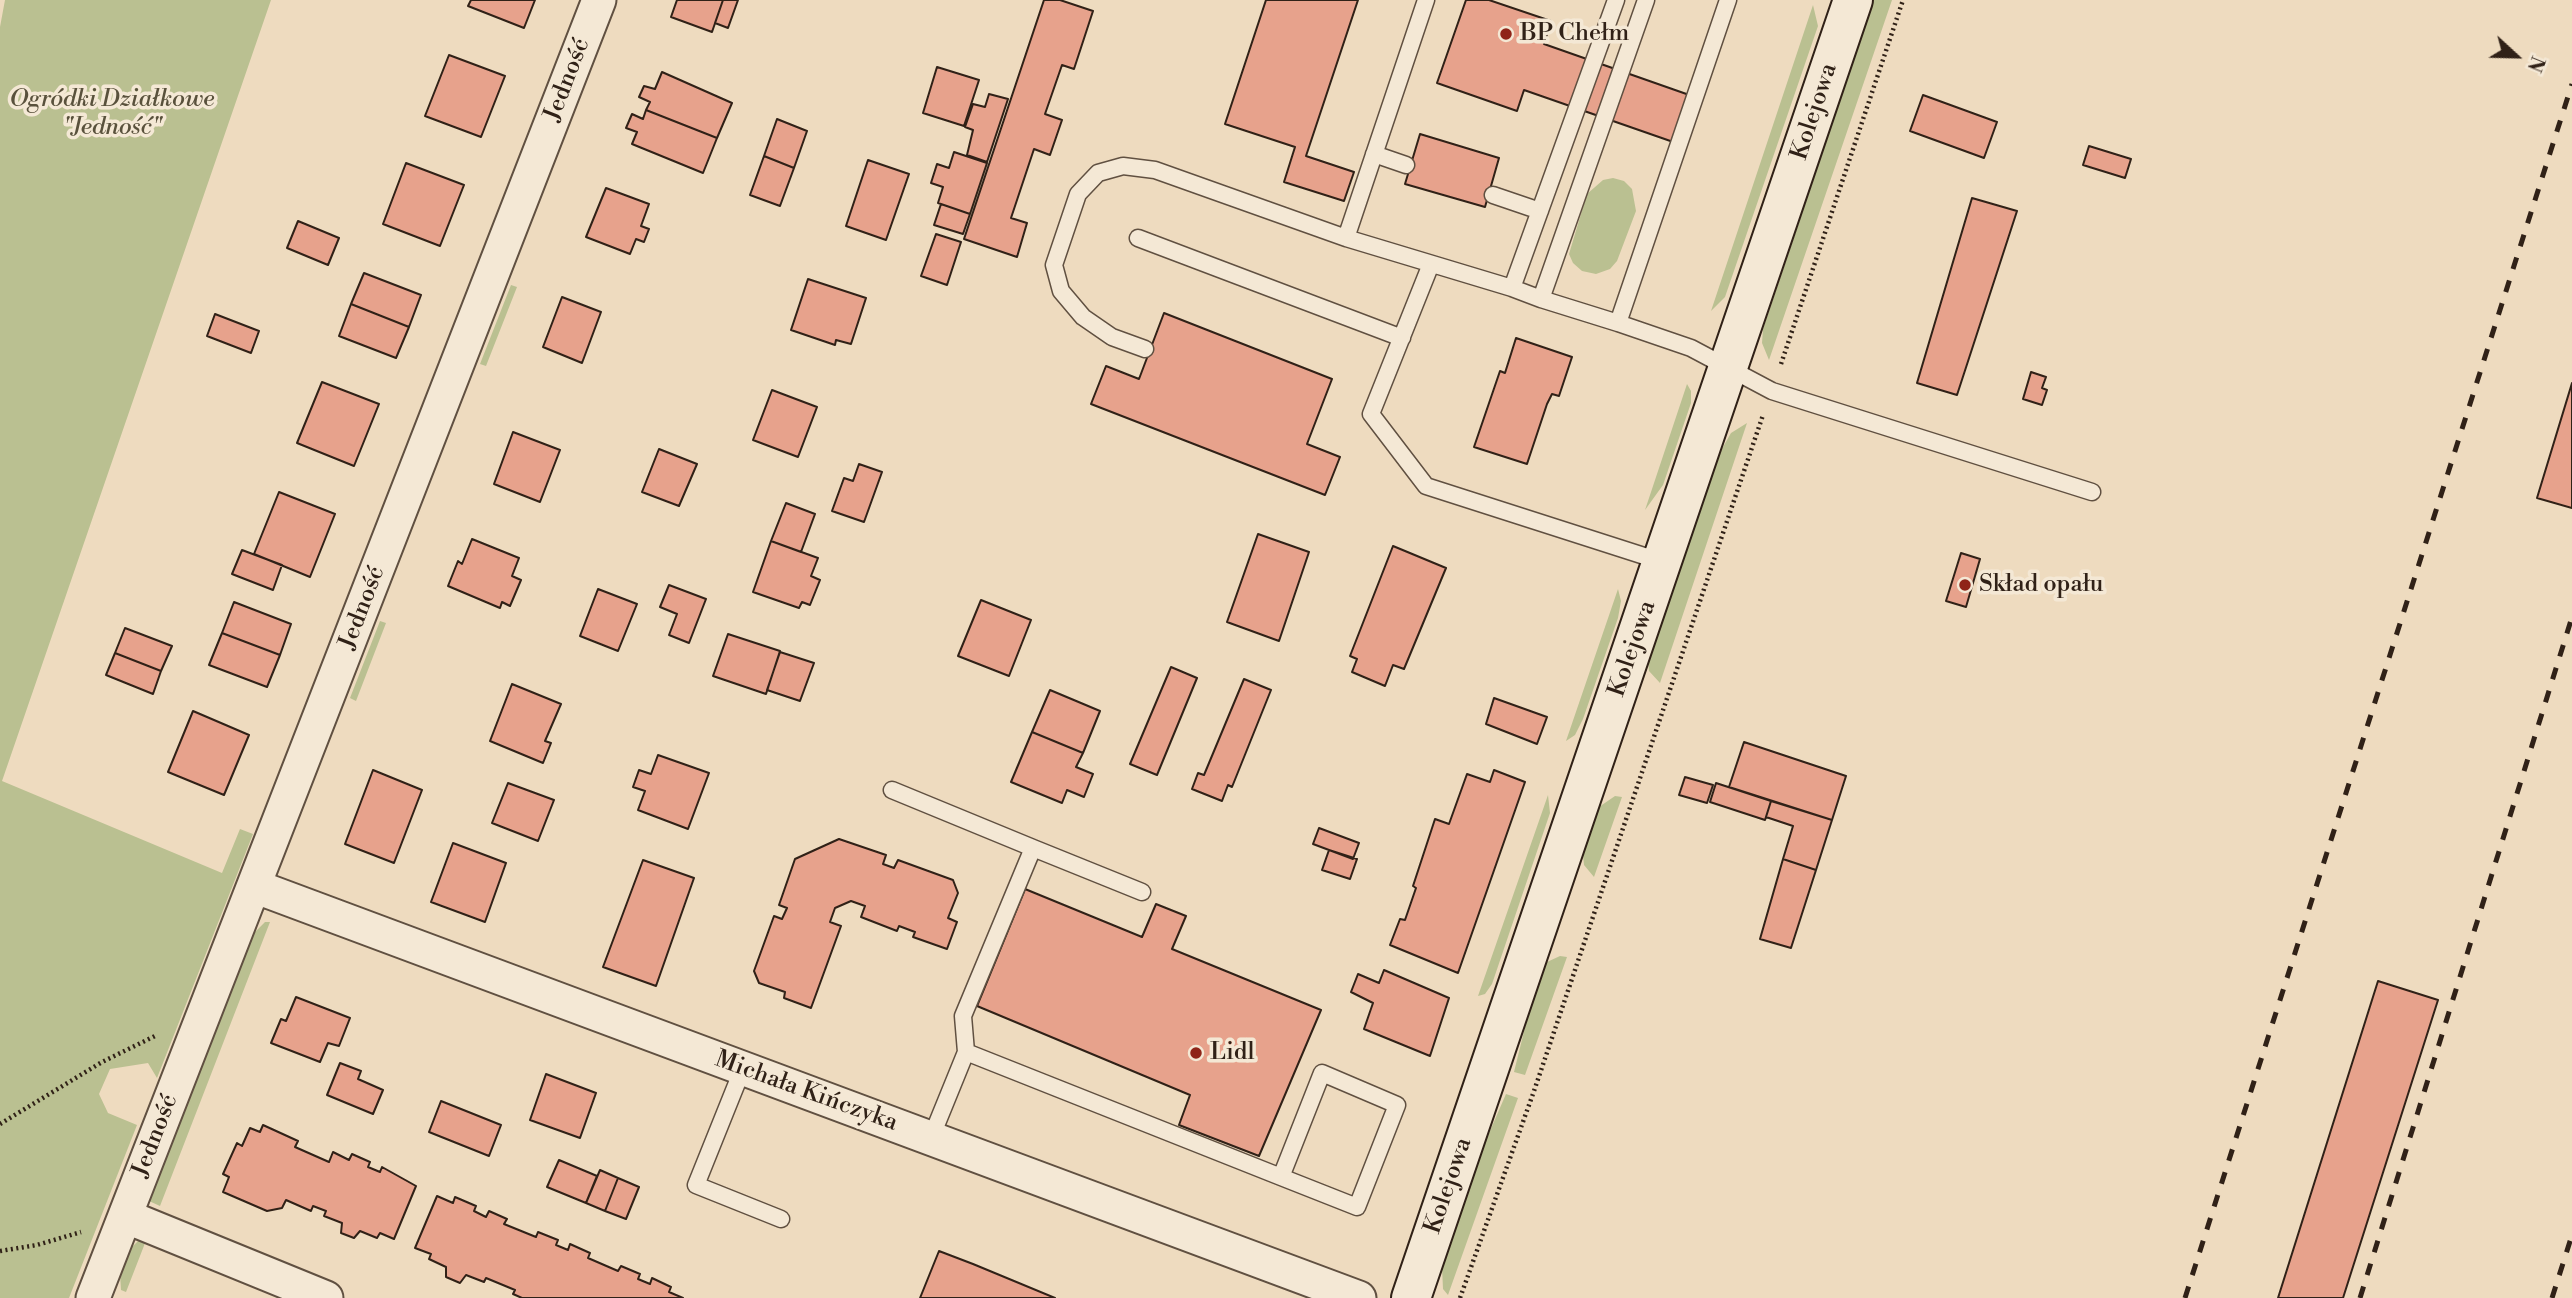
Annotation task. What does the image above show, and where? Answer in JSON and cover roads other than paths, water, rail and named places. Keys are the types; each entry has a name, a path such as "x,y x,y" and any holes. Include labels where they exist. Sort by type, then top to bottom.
{"street":[{"name":"Jedność","path":"93,1298 599,0"},
{"name":"Kolejowa","path":"1410,1298 1853,0"},
{"name":"Michała Kińczyka","path":"254,886 1359,1298"},
{"path":"125,1216 326,1298"}],"lane":[{"path":"1346,238 1426,0"},
{"path":"1512,288 1616,0"},
{"path":"1541,299 1646,0"},
{"path":"1619,323 1728,0"},
{"path":"1374,154 1406,165"},
{"path":"1145,349 1112,337 1083,317 1061,291 1054,265 1078,194 1098,173 1123,166 1155,170 1346,238 1619,323 1691,348 1730,366 1772,391 2092,492"},
{"path":"1493,195 1540,211"},
{"path":"1138,238 1402,338"},
{"path":"1432,264 1371,414 1426,486 1663,562"},
{"path":"892,790 1142,892"},
{"path":"931,1138 966,1052 963,1016 1032,848"},
{"path":"966,1052 1357,1208 1397,1105 1322,1073 1280,1177"},
{"path":"743,1068 696,1185 782,1219"}],"railway":[{"path":"2185,1298 2572,84"},
{"path":"2360,1298 2572,617"},
{"path":"2552,1298 2572,1235"}],"place":[{"name":"BP Chełm","path":"1506,34"},
{"name":"Skład opału","path":"1965,585"},
{"name":"Lidl","path":"1196,1053"}],"park label":[{"name":"Ogródki Działkowe \"Jedność\"","path":"112,114"}]}
